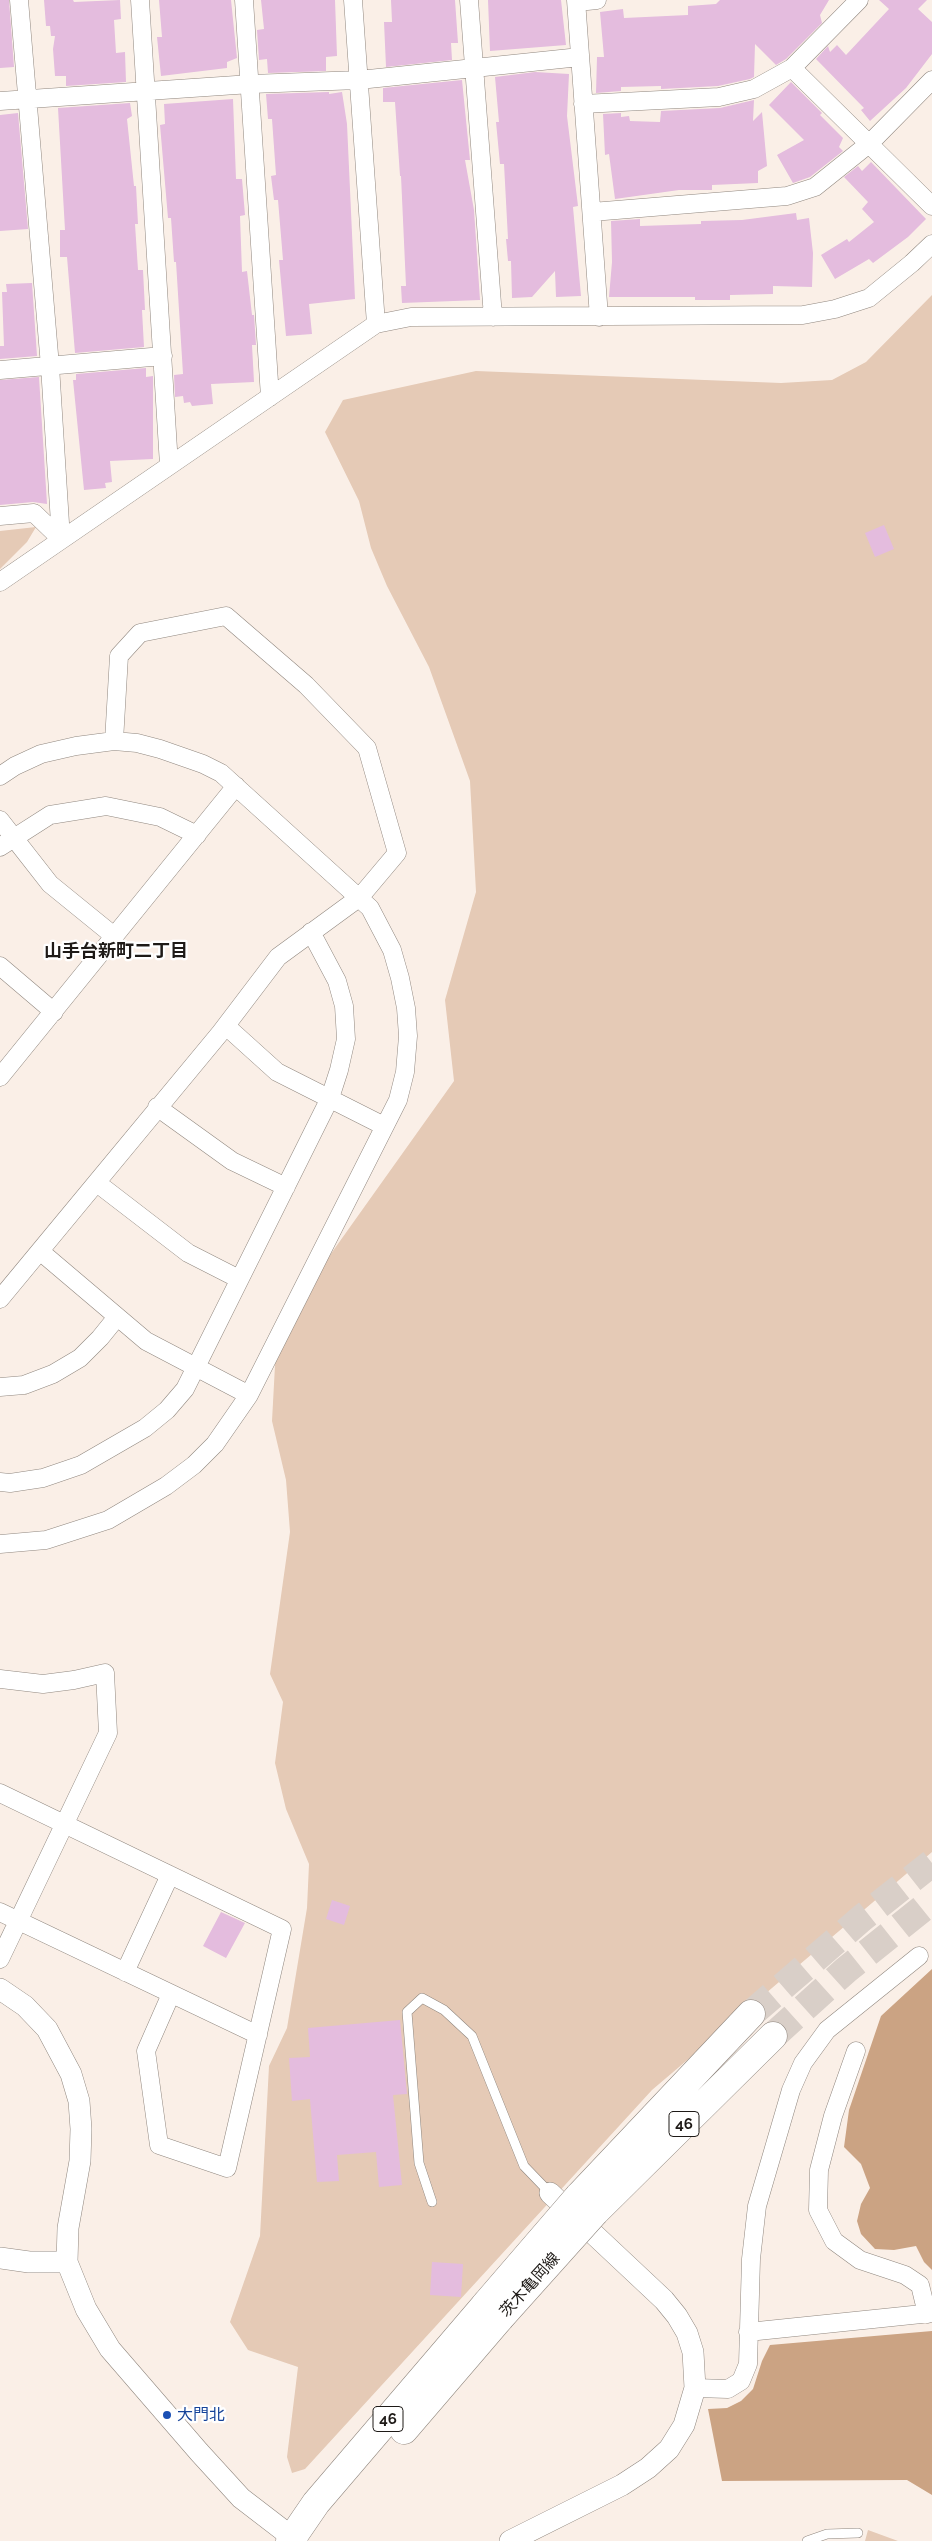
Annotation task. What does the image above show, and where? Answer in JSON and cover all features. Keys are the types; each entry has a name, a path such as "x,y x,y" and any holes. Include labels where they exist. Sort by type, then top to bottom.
{"main road":[{"name":"茨木亀岡線","path":"293,2540 316,2503 493,2311 751,2014"},
{"name":"茨木亀岡線","path":"587,2204 773,2036"}],"street":[{"path":"19,0 50,366 61,539"},
{"path":"140,0 170,466"},
{"path":"244,0 270,397"},
{"path":"353,0 376,324"},
{"path":"469,0 493,317"},
{"path":"598,0 576,1 599,317"},
{"path":"583,104 718,96 754,89 792,68 859,0"},
{"path":"0,101 251,84 358,80 580,57"},
{"path":"792,68 932,206"},
{"path":"592,212 787,196 815,187 870,143 932,80"},
{"path":"0,582 376,324 410,317 803,315 835,309 869,298 932,244"},
{"path":"0,370 163,356"},
{"path":"0,516 34,513 61,539"},
{"path":"0,1299 41,1252 157,1107 226,1026 278,957 360,897 398,852 367,748 306,685 226,616 140,633 119,656 114,741"},
{"path":"0,776 15,766 41,754 76,746 114,741 137,743 203,764 221,773 370,908 392,950 406,1008 408,1036 405,1072 398,1100 249,1395 215,1444 194,1465 108,1520 46,1540 0,1544"},
{"path":"0,1077 236,786"},
{"path":"6,842 50,815 106,806 160,817 197,835"},
{"path":"0,820 6,842 50,884 114,936"},
{"path":"0,1482 43,1478 81,1465 145,1428 167,1410 185,1389 330,1098 346,1039 344,1006 337,981 311,932"},
{"path":"0,966 54,1012"},
{"path":"226,1026 277,1072 384,1126"},
{"path":"157,1107 232,1161 286,1187"},
{"path":"97,1183 188,1254 240,1279"},
{"path":"41,1252 146,1341 249,1395"},
{"path":"0,1387 24,1385 53,1374 80,1358 117,1317"},
{"path":"0,1679 43,1684 105,1673 108,1732 0,1960"},
{"path":"0,1793 282,1930 226,2168 159,2145 146,2051 171,1994"},
{"path":"125,1972 170,1875"},
{"path":"0,1912 258,2035"},
{"path":"695,2388 728,2389 741,2381 748,2364 750,2259 757,2206 790,2090 799,2072 827,2030 919,1956"},
{"path":"0,1989 25,2006 47,2029 71,2074 79,2101 81,2129 80,2161 68,2228 67,2262 86,2310 110,2350 241,2498 293,2540"},
{"path":"748,2332 930,2313 920,2285 905,2276 860,2260 834,2240 818,2210 819,2170 833,2116 856,2051"},
{"path":"510,2541 622,2484 648,2468 669,2449 687,2417 695,2388 693,2352 687,2333 677,2316 664,2300 550,2193"},
{"path":"0,2258 29,2262 67,2262"}],"lane":[{"path":"432,2202 419,2163 407,2012 422,1998 444,2010 472,2036 524,2166 550,2193"},
{"path":"807,2541 827,2534 858,2533"}],"shaded area":[{"path":"932,295 932,1852 652,2090 305,2469 292,2473 287,2457 298,2367 248,2350 230,2322 260,2236 269,2066 287,2028 307,1908 309,1864 286,1809 275,1763 283,1702 270,1674 290,1532 286,1480 272,1421 276,1347 303,1293 454,1081 445,1000 476,892 470,781 429,667 387,586 371,548 359,501 325,432 343,400 476,371 781,383 832,380 866,362"},
{"path":"36,527 27,542 0,569 0,531"},
{"path":"932,1969 932,2270 924,2262 916,2246 894,2250 875,2249 861,2234 857,2221 861,2204 870,2188 861,2164 844,2147 849,2110 881,2016"},
{"path":"932,2331 932,2495 907,2480 722,2481 708,2409 727,2408 741,2401 753,2389 762,2361 770,2345"},
{"path":"868,2530 898,2541 865,2541"}],"building":[{"path":"0,0 9,0 14,67 0,68"},
{"path":"44,0 73,0 74,2 120,0 121,19 114,20 116,53 125,52 126,82 66,86 66,76 55,76 53,49 55,36 51,36 50,26 46,26"},
{"path":"159,0 231,0 237,58 227,62 227,68 161,76 157,37 162,37"},
{"path":"261,0 335,0 337,56 326,57 326,71 268,73 267,59 259,60 257,30 264,29"},
{"path":"391,0 455,0 458,43 451,43 452,60 386,67 384,22 392,22"},
{"path":"488,0 561,0 566,45 490,51"},
{"path":"720,0 829,0 820,15 822,23 786,59 776,65 755,44 754,77 750,79 718,86 661,89 661,86 621,87 621,91 596,93 597,57 604,57 600,12 623,9 624,18 688,15 688,6 716,4"},
{"path":"879,0 927,0 918,9 932,22 932,54 906,88 870,121 861,110 864,108 816,59 828,46 830,52 837,45 846,55 889,9"},
{"path":"535,72 569,74 567,116 578,206 573,207 581,296 556,297 555,271 532,297 512,298 511,261 508,261 506,239 508,239 504,164 500,164 496,122 499,122 495,77"},
{"path":"462,80 470,160 465,160 474,210 480,300 402,303 401,286 406,286 401,176 395,102 383,102 383,88"},
{"path":"791,82 822,113 820,115 843,138 839,147 843,151 810,177 793,183 777,155 804,140 769,105"},
{"path":"329,92 329,94 342,92 347,124 355,299 309,304 312,334 286,336 279,260 283,260 278,200 274,200 271,176 276,175 272,119 268,119 266,94"},
{"path":"233,99 236,179 242,179 245,215 240,216 242,272 247,271 252,315 254,315 256,345 252,345 254,382 211,384 213,404 192,406 190,402 184,403 183,396 175,397 174,375 183,374 176,262 174,262 171,218 168,218 160,125 165,124 164,104"},
{"path":"754,100 753,121 762,112 767,166 758,171 758,183 712,185 712,190 679,190 615,199 609,154 605,155 603,114 621,113 621,117 629,116 630,121 660,122 661,111 720,108"},
{"path":"130,103 132,116 127,119 134,186 136,186 138,224 135,224 138,270 143,270 145,310 142,310 144,347 75,353 67,257 60,257 60,230 65,230 58,108"},
{"path":"18,113 28,229 0,231 0,115"},
{"path":"871,162 926,219 908,237 873,263 869,259 835,279 821,255 847,239 849,242 874,222 862,209 868,202 844,177 858,166 862,171"},
{"path":"796,213 797,220 809,218 813,253 812,287 773,286 773,294 730,295 730,300 695,300 695,297 609,297 612,262 611,221 640,219 640,226 701,224 701,221 742,220"},
{"path":"32,283 37,356 0,359 0,346 4,346 2,292 7,292 6,284"},
{"path":"146,368 146,377 153,376 153,459 110,461 112,482 105,483 106,488 84,490 73,380 76,380 76,374"},
{"path":"39,377 47,504 33,502 0,505 0,380"},
{"path":"884,525 894,549 875,557 865,533"},
{"path":"332,1900 350,1906 344,1925 326,1919"},
{"path":"221,1912 245,1923 226,1958 203,1946"},
{"path":"400,2020 407,2094 393,2095 402,2185 379,2187 376,2152 337,2155 339,2181 317,2182 310,2099 292,2101 289,2058 310,2057 308,2028"},
{"path":"432,2262 463,2264 461,2297 430,2295"}],"tunnel":[{"path":"751,2014 862,1918 932,1863"},
{"path":"773,2036 846,1970 932,1901"}],"place":[{"name":"大門北","path":"167,2415"}],"district":[{"name":"山手台新町二丁目","path":"116,952"}]}
